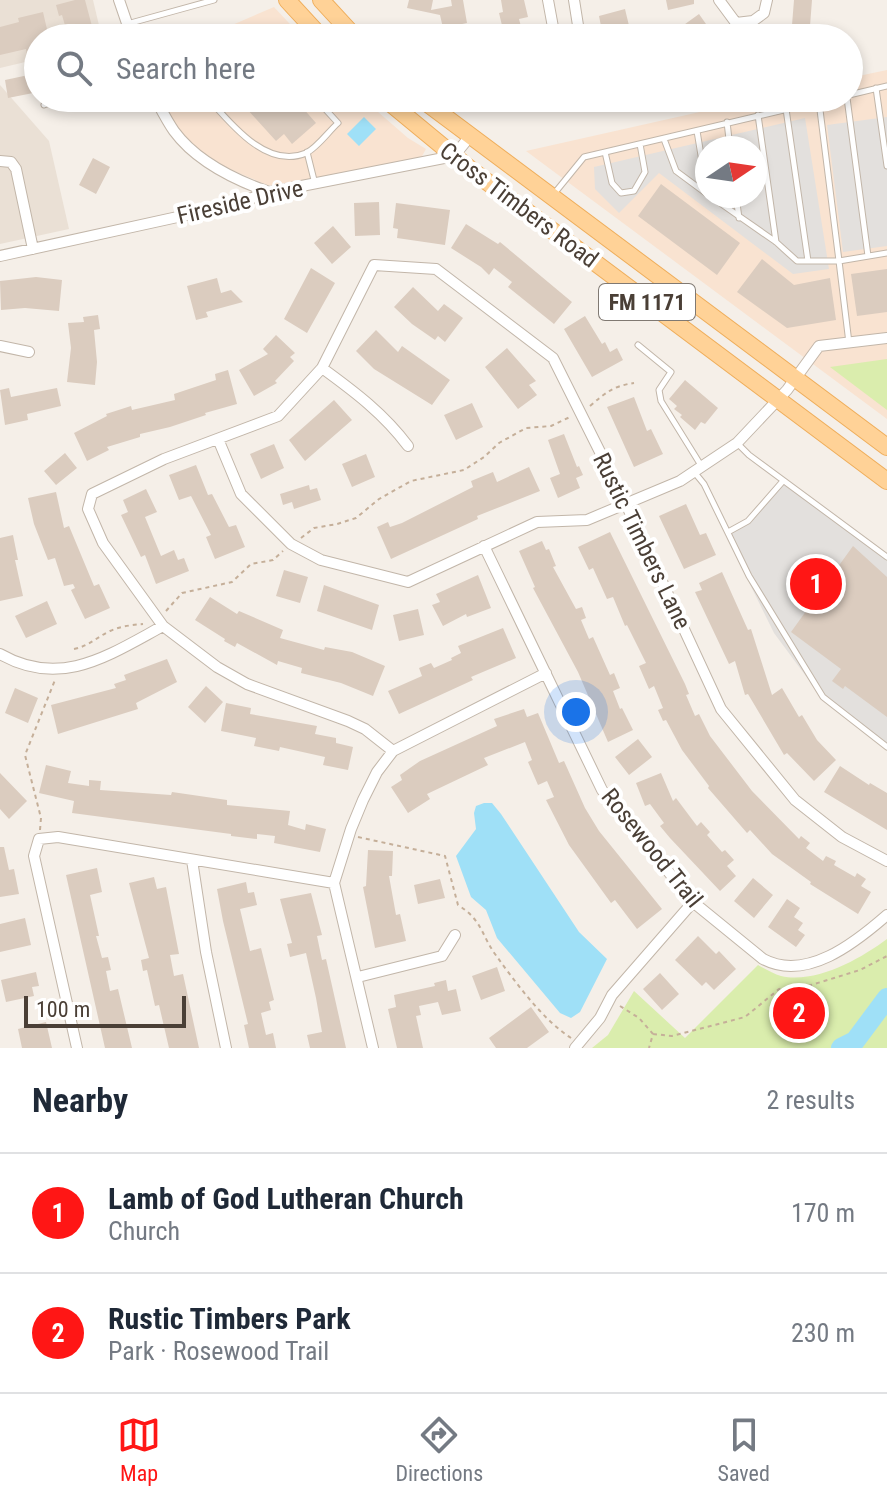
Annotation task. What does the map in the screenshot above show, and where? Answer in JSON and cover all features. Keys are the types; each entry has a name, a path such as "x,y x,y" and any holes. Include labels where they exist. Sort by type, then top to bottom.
{"main road":[{"path":"287,0 309,24"},
{"path":"321,0 343,24"},
{"name":"Cross Timbers Road","path":"401,112 454,156 887,481"},
{"name":"Cross Timbers Road","path":"439,112 887,447"}],"street":[{"path":"119,0 127,24"},
{"path":"548,0 552,24"},
{"path":"574,0 578,24"},
{"path":"719,0 736,23 753,21 764,13 767,0"},
{"path":"163,112 189,148 220,170 271,192"},
{"path":"454,156 471,135"},
{"name":"Fireside Drive","path":"0,256 223,207 271,192 454,156"},
{"path":"0,161 11,162 16,169 33,249"},
{"name":"Rustic Timbers Lane","path":"322,368 374,265 436,269 553,358 626,504 721,709 795,800 842,837 887,861"},
{"path":"218,439 241,494 291,544 321,560 408,582 537,522 587,520 680,481 737,443 779,400 819,346 887,338"},
{"path":"0,346 29,352"},
{"path":"393,751 365,729 348,721 247,684 217,667 160,622 103,543 88,509 92,494 102,489 164,459 278,416 322,368 371,405 408,446"},
{"name":"Rosewood Trail","path":"484,546 602,790 693,902 763,959 774,965 790,967 819,960 858,940 887,915"},
{"path":"0,654 14,662 54,671 96,662 160,622"},
{"path":"373,1048 334,883 349,833 377,772 393,751 546,673"},
{"path":"77,1048 34,856 39,839 58,837 334,883"},
{"path":"192,860 206,952 226,1048"},
{"path":"578,1046 600,1018 612,995 693,902"},
{"path":"358,977 442,956 455,935"}],"lane":[{"path":"127,24 214,0"},
{"path":"863,92 887,86"},
{"path":"876,88 887,166"},
{"path":"221,112 254,146 275,154 296,155 307,152 338,123 328,112"},
{"path":"552,196 584,157 772,112"},
{"path":"786,112 808,261"},
{"path":"820,112 849,343"},
{"path":"850,112 868,256"},
{"path":"758,115 776,242"},
{"path":"727,122 729,136"},
{"path":"697,131 698,136"},
{"path":"664,139 676,171 695,185"},
{"path":"605,152 612,183 621,193 634,191 645,172 640,144"},
{"path":"307,152 315,185"},
{"path":"726,208 776,242 797,261 839,261 887,253"},
{"path":"738,208 739,218"},
{"path":"638,345 671,372 659,390 661,401 749,576 823,697 887,747"},
{"path":"737,443 783,481 887,557"},
{"path":"728,532 748,521 783,481"}],"path":[{"path":"74,649 88,646 108,632 125,626 160,622 182,593 232,582 251,564 273,560 314,528 356,518 379,499 411,481 464,470 499,443 526,428 551,426 591,405 606,391 618,385 634,383"},
{"path":"39,839 41,818 25,755 55,679 54,671"},
{"path":"349,833 445,856 458,905 474,916 494,953 552,1025 578,1046"},
{"path":"619,1005 639,1018 653,1034 672,1036 745,1017 779,989 808,986 860,970 887,956"},
{"path":"649,1048 653,1034"}],"shaded area":[{"path":"0,0 93,0 99,24 24,24 24,62 0,68"},
{"path":"274,7 290,24 235,24"},
{"path":"887,70 887,419 526,151 700,112 863,112 863,75"},
{"path":"0,85 49,141 69,229 0,244"},
{"path":"168,112 378,112 426,149 421,158 286,186 267,185 215,163 178,128"},
{"path":"887,117 887,246 843,252 827,125"},
{"path":"805,118 829,269 793,274 705,208 767,208 767,136 727,136"},
{"path":"695,144 695,200 659,173 619,213 595,189 594,167"},
{"path":"788,480 887,557 887,750 825,702 774,633 727,538"}],"green space":[{"path":"887,359 887,410 830,367"},
{"path":"887,939 887,1048 592,1048 608,1035 634,991 685,1038 758,965 781,976 809,976 851,962"}],"water":[{"path":"364,117 376,129 359,146 347,134"},
{"path":"492,803 501,814 579,932 607,959 580,1012 571,1018 560,1013 497,938 486,910 471,897 456,856 476,829 476,806"}],"building":[{"path":"85,0 91,24 65,24 56,5"},
{"path":"409,0 433,0 431,10 452,6 451,0 463,0 467,23 442,24 440,15 407,8"},
{"path":"501,0 524,0 528,17 519,19 520,24 502,24 499,13 503,12"},
{"path":"666,0 694,0 694,4 668,10"},
{"path":"794,0 812,0 810,24 792,24"},
{"path":"625,9 629,24 601,24 599,16"},
{"path":"43,12 46,24 24,24 24,49 0,55 0,27 19,22 18,18"},
{"path":"699,14 706,24 685,24"},
{"path":"24,76 24,95 8,98 5,80"},
{"path":"250,112 306,112 316,123 292,144 284,134 276,141"},
{"path":"93,158 110,167 96,194 79,185"},
{"path":"661,184 740,243 717,275 638,216"},
{"path":"379,202 380,235 355,236 354,203"},
{"path":"396,203 450,210 445,245 397,238 398,229 393,228"},
{"path":"466,224 498,244 500,242 572,302 554,324 508,287 512,282 494,268 489,275 451,248"},
{"path":"333,226 351,247 332,264 314,243"},
{"path":"762,259 794,285 830,278 836,320 787,328 737,292"},
{"path":"311,268 335,283 307,333 284,319"},
{"path":"887,269 887,312 857,316 851,274"},
{"path":"36,277 62,280 59,311 25,308 1,310 0,281"},
{"path":"217,278 221,293 231,290 243,302 206,312 208,317 196,320 187,286"},
{"path":"413,287 438,311 444,304 463,318 445,342 438,336 435,340 394,307"},
{"path":"98,315 100,329 94,330 97,362 95,385 67,382 71,348 68,323 84,322 83,317"},
{"path":"585,316 602,344 605,342 610,352 617,348 623,360 592,377 564,329"},
{"path":"376,330 398,352 402,346 450,380 432,405 374,369 356,351"},
{"path":"276,335 295,353 290,357 294,361 275,381 277,383 254,396 239,370 268,354 263,349"},
{"path":"507,348 536,381 529,385 537,395 518,409 485,367"},
{"path":"228,370 237,404 140,434 140,437 107,447 109,450 87,461 74,433 106,414 131,406 132,410 175,400 174,394 216,380 215,374"},
{"path":"685,380 718,408 705,424 701,422 695,430 680,417 682,415 674,409 677,406 669,399"},
{"path":"9,388 11,397 57,388 61,406 27,414 28,420 5,425 0,390"},
{"path":"634,397 647,431 651,429 663,454 634,467 607,407"},
{"path":"334,400 352,420 305,461 289,440"},
{"path":"472,403 483,427 456,440 444,415"},
{"path":"564,434 583,475 576,478 580,488 558,498 550,478 560,474 548,440"},
{"path":"274,444 284,468 261,479 250,454"},
{"path":"65,453 77,468 56,485 44,471"},
{"path":"366,454 375,477 352,487 342,464"},
{"path":"196,465 208,495 212,494 229,527 236,525 245,547 215,559 206,537 211,535 191,496 179,500 169,475"},
{"path":"529,467 540,491 477,516 478,519 391,559 377,527 388,522 390,527 402,523 473,487 471,481 493,472 497,482"},
{"path":"309,485 310,490 317,488 321,500 294,509 292,502 283,505 280,494"},
{"path":"146,489 157,512 145,517 161,556 174,550 178,560 184,558 189,571 156,584 145,555 141,557 121,515 128,512 123,500"},
{"path":"56,492 64,528 69,526 94,586 99,584 110,608 85,619 71,590 75,588 73,584 64,586 55,558 48,560 28,498"},
{"path":"686,504 700,535 706,533 716,555 684,569 659,516"},
{"path":"610,532 685,684 695,716 699,714 710,736 752,791 799,839 801,836 810,843 806,848 823,861 826,856 836,861 834,865 855,877 857,873 866,879 861,886 871,892 858,914 810,884 772,854 750,830 747,833 708,788 666,720 663,721 658,710 663,708 654,686 649,689 639,666 646,663 613,597 607,599 593,568 589,570 578,547"},
{"path":"13,535 23,596 0,601 0,538"},
{"path":"542,541 546,550 549,549 556,566 553,567 576,609 582,607 586,618 581,620 589,639 593,637 610,675 614,673 620,688 613,691 633,730 608,742 578,672 533,588 519,551"},
{"path":"853,546 887,577 887,717 845,686 843,689 832,681 841,669 791,632"},
{"path":"284,570 308,577 300,603 276,596"},
{"path":"722,572 748,630 751,629 772,695 782,688 799,717 802,715 817,740 836,760 814,781 787,753 784,755 748,694 745,695 735,661 729,664 695,592 702,590 699,583"},
{"path":"478,575 491,608 467,617 466,614 443,626 432,605 440,602 436,594"},
{"path":"324,585 379,605 372,630 317,611"},
{"path":"210,597 237,614 239,611 283,630 280,638 324,650 325,647 352,652 385,666 373,696 341,683 301,673 302,668 278,661 277,665 237,643 235,647 224,641 195,620"},
{"path":"47,601 57,624 26,638 15,616"},
{"path":"418,609 424,635 399,641 393,615"},
{"path":"503,628 516,658 399,714 388,691 422,676 419,668 431,663 434,668 452,660 461,653 458,646"},
{"path":"167,659 177,682 136,703 138,709 58,734 51,705 116,688 114,684 126,680 124,675"},
{"path":"206,686 223,702 205,723 188,707"},
{"path":"15,688 38,698 28,723 5,713"},
{"path":"226,703 251,708 250,714 317,726 315,734 336,738 336,743 353,747 348,770 323,765 325,757 280,747 279,751 254,746 256,738 221,731"},
{"path":"524,709 527,717 538,713 559,763 564,761 599,831 662,909 637,929 615,900 611,903 569,845 546,800 554,797 547,781 538,785 528,762 532,760 525,742 484,758 488,765 427,794 430,799 408,813 391,787 402,780 400,775 420,761 497,726 494,719"},
{"path":"638,739 652,757 629,775 615,757"},
{"path":"46,765 71,771 68,783 89,786 89,780 101,781 100,790 171,795 172,792 227,800 227,805 290,811 288,825 305,830 306,824 326,829 320,852 274,843 275,836 257,834 257,839 72,813 74,801 39,793"},
{"path":"840,766 887,793 887,830 824,792"},
{"path":"0,773 27,801 9,819 0,809"},
{"path":"661,773 673,801 676,798 697,826 701,822 710,832 707,835 734,860 727,866 736,876 720,891 660,826 664,823 650,804 645,806 636,783"},
{"path":"0,847 4,847 9,870 14,869 19,894 0,897"},
{"path":"368,850 393,851 392,876 389,876 396,915 400,914 406,941 375,948 363,887 366,886"},
{"path":"97,868 102,892 90,895 99,936 96,936 102,958 108,957 111,970 106,971 110,991 118,989 132,1048 105,1048 66,875"},
{"path":"154,877 157,889 166,887 179,954 170,955 174,976 183,974 199,1048 169,1048 159,1005 155,1006 147,970 143,971 141,960 149,958 129,883"},
{"path":"753,878 773,895 754,918 734,901"},
{"path":"440,879 445,898 418,904 414,885"},
{"path":"246,882 248,893 254,892 257,905 240,909 250,951 261,948 274,1000 269,1002 271,1010 261,1013 266,1035 273,1033 276,1048 249,1048 244,1025 248,1024 217,889"},
{"path":"311,893 322,935 317,936 322,960 326,959 346,1048 310,1048 307,1035 322,1032 316,998 306,953 290,957 287,944 292,943 280,899"},
{"path":"787,899 800,908 794,917 803,923 798,930 805,935 796,947 768,927"},
{"path":"25,918 31,945 0,952 0,924"},
{"path":"698,936 716,954 719,951 736,969 714,990 706,982 702,986 675,960"},
{"path":"497,967 505,991 481,1000 472,976"},
{"path":"36,972 39,986 32,987 34,996 6,1002 1,980"},
{"path":"660,973 679,994 662,1010 643,989"},
{"path":"446,980 448,991 456,989 461,1011 442,1015 438,1002 419,1006 421,1015 416,1016 423,1048 397,1048 388,1009 396,1007 394,995 435,986 434,983"},
{"path":"531,1007 549,1032 527,1048 496,1048 489,1038"},
{"path":"46,1022 52,1048 22,1048 18,1029"}],"waterway":[{"path":"841,1048 855,1041 887,998"}],"place":[{"name":"Lamb of God Lutheran Church","path":"816,584"},
{"name":"Rustic Timbers Park","path":"799,1013"}]}
